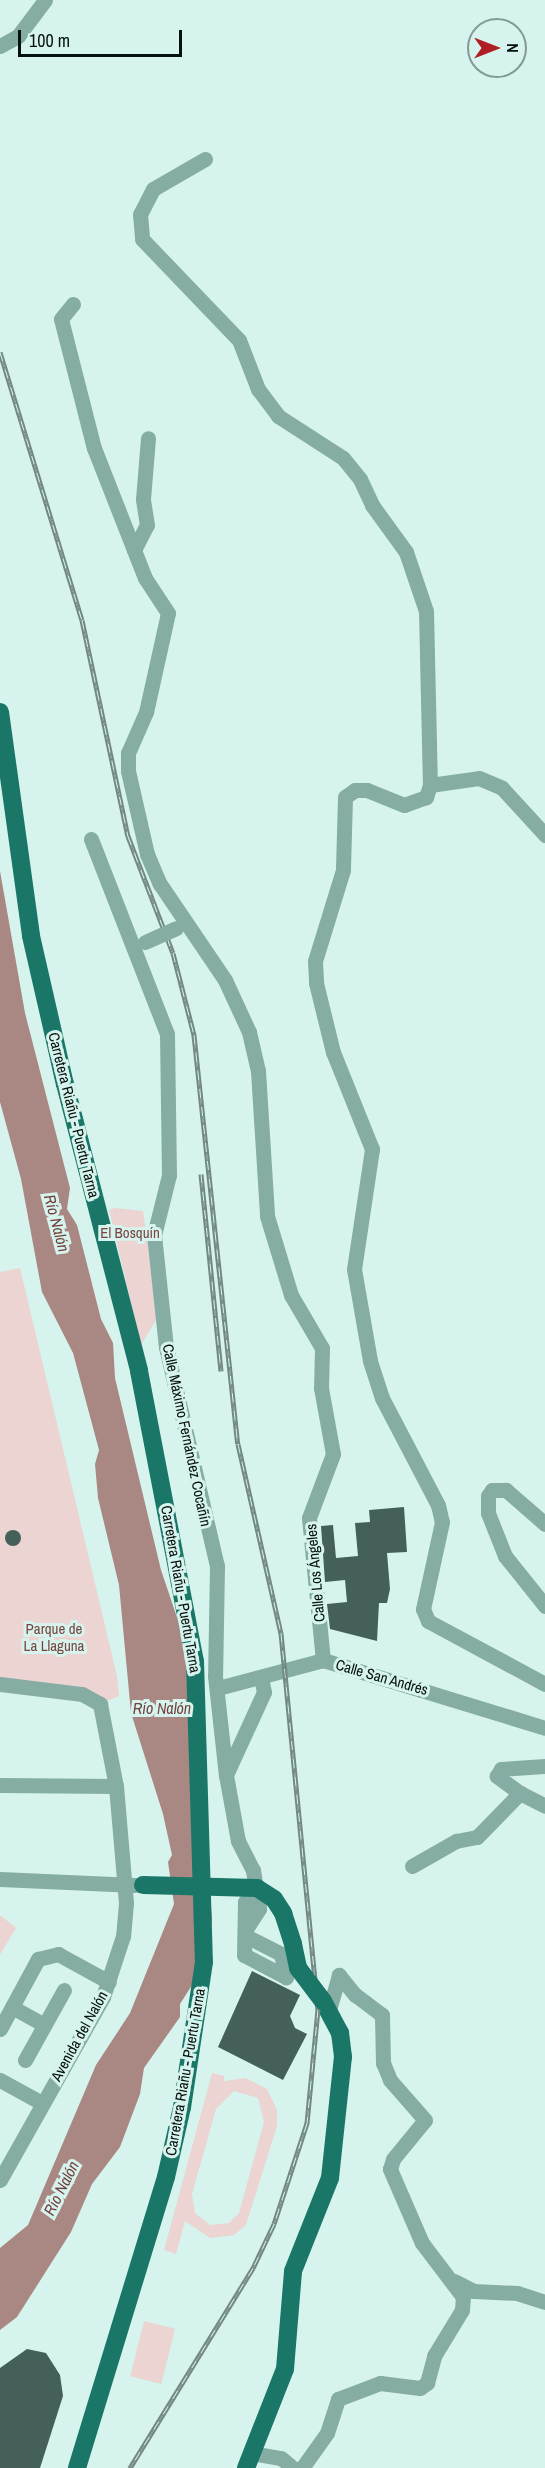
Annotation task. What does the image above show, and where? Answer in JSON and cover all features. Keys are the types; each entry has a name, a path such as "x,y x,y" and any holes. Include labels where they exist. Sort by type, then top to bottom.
{"main road":[{"name":"Carretera Riañu - Puertu Tarna","path":"0,712 31,936 139,1371 195,1661 204,1962 182,2107 166,2177 77,2468"},
{"path":"134,1885 249,1888 274,1899 284,1912 303,1977 326,2005 340,2033 342,2057 330,2178 292,2271 285,2369 249,2461"}],"street":[{"path":"0,46 18,36 45,0"},
{"path":"205,159 153,189 140,214 142,239 239,340 258,389 278,416 349,465 406,552 427,622 430,785 426,797 404,805 367,790 355,790 345,797 343,870 315,960 316,983 333,1052 372,1149 354,1269 370,1361 382,1398 438,1505 442,1522 423,1609 428,1621 545,1684"},
{"path":"73,304 61,319 73,378 94,448 134,550 168,614 146,712 128,753 128,771 147,854 181,926 141,945"},
{"path":"134,550 147,525 143,499 148,438"},
{"path":"430,785 479,778 502,788 545,834"},
{"name":"Calle Máximo Fernández Cocañín","path":"91,839 141,945 167,1034 169,1175 154,1235 166,1347 217,1566 218,1688 226,1775 249,1888"},
{"name":"Calle Los Ángeles","path":"181,926 225,980 249,1032 258,1071 267,1216 291,1295 322,1348 321,1388 333,1454 309,1518 323,1660"},
{"path":"545,1524 506,1490 492,1490 488,1496 488,1513 505,1556 545,1606"},
{"name":"Calle San Andrés","path":"218,1688 323,1660 545,1728"},
{"path":"226,1775 264,1692 261,1678"},
{"name":"Avenida del Nalón","path":"0,1684 82,1694 100,1704 134,1885 123,1936 109,1983 0,2180"},
{"path":"545,1766 501,1769 497,1776 520,1793 545,1806"},
{"path":"0,1785 116,1786"},
{"path":"412,1866 456,1841 477,1837 520,1793"},
{"path":"0,1879 134,1885"},
{"path":"246,1933 245,1902 249,1888"},
{"path":"0,2029 38,1959 58,1954 109,1983"},
{"path":"302,2468 327,2433 338,2399 380,2383 420,2388 427,2383 434,2356 462,2310 463,2297 452,2279 422,2243 390,2169 393,2159 425,2120 387,2072 381,2047 382,2015 355,1995 339,1976 326,2005"},
{"path":"25,2060 64,1990"},
{"path":"12,2007 44,2025"},
{"path":"0,2080 42,2103"},
{"path":"452,2279 474,2291 517,2293 545,2302"},
{"path":"249,2461 281,2458 292,2468"}],"green space":[{"name":"El Bosquín","path":"115,1208 143,1211 158,1317 141,1345 109,1210"},
{"name":"Parque de La Llaguna","path":"20,1268 117,1676 119,1696 100,1704 0,1684 0,1272"},
{"path":"0,1915 16,1928 0,1955"},
{"path":"212,2073 224,2076 224,2081 246,2078 267,2089 277,2110 277,2126 246,2225 234,2235 210,2238 185,2221 176,2254 164,2250","holes":["234,2091 258,2098 264,2122 239,2213 229,2223 210,2225 195,2213 192,2194 216,2109"]},
{"path":"144,2321 175,2329 161,2384 130,2376"}],"water":[{"name":"Río Nalón","path":"0,871 25,1013 70,1188 67,1209 77,1225 101,1319 113,1343 115,1378 161,1570 186,1644 212,1918 208,1960 180,2004 180,2017 144,2068 140,2094 120,2147 92,2184 71,2232 17,2317 0,2330 0,2248 28,2225 96,2065 130,2013 174,1904 168,1862 172,1855 163,1814 131,1713 119,1585 98,1498 95,1464 99,1450 73,1353 42,1292 21,1179 0,1102"}],"building":[{"path":"404,1507 407,1552 387,1553 390,1589 387,1603 379,1603 377,1641 330,1629 327,1604 347,1602 345,1580 325,1582 321,1526 333,1525 336,1558 358,1556 355,1523 370,1522 369,1510"},
{"path":"10,1530 16,1530 21,1538 19,1544 10,1546 5,1541 5,1535"},
{"path":"252,1971 300,1995 290,2016 295,2028 307,2034 283,2080 218,2047"},
{"path":"27,2349 46,2353 60,2375 63,2396 40,2468 0,2468 0,2368"}],"railway":[{"path":"0,352 82,620 128,836 173,953 194,1035 238,1444 281,1633 318,2009 307,2123 274,2224 253,2268 130,2468"},
{"path":"201,1174 221,1371"}]}
